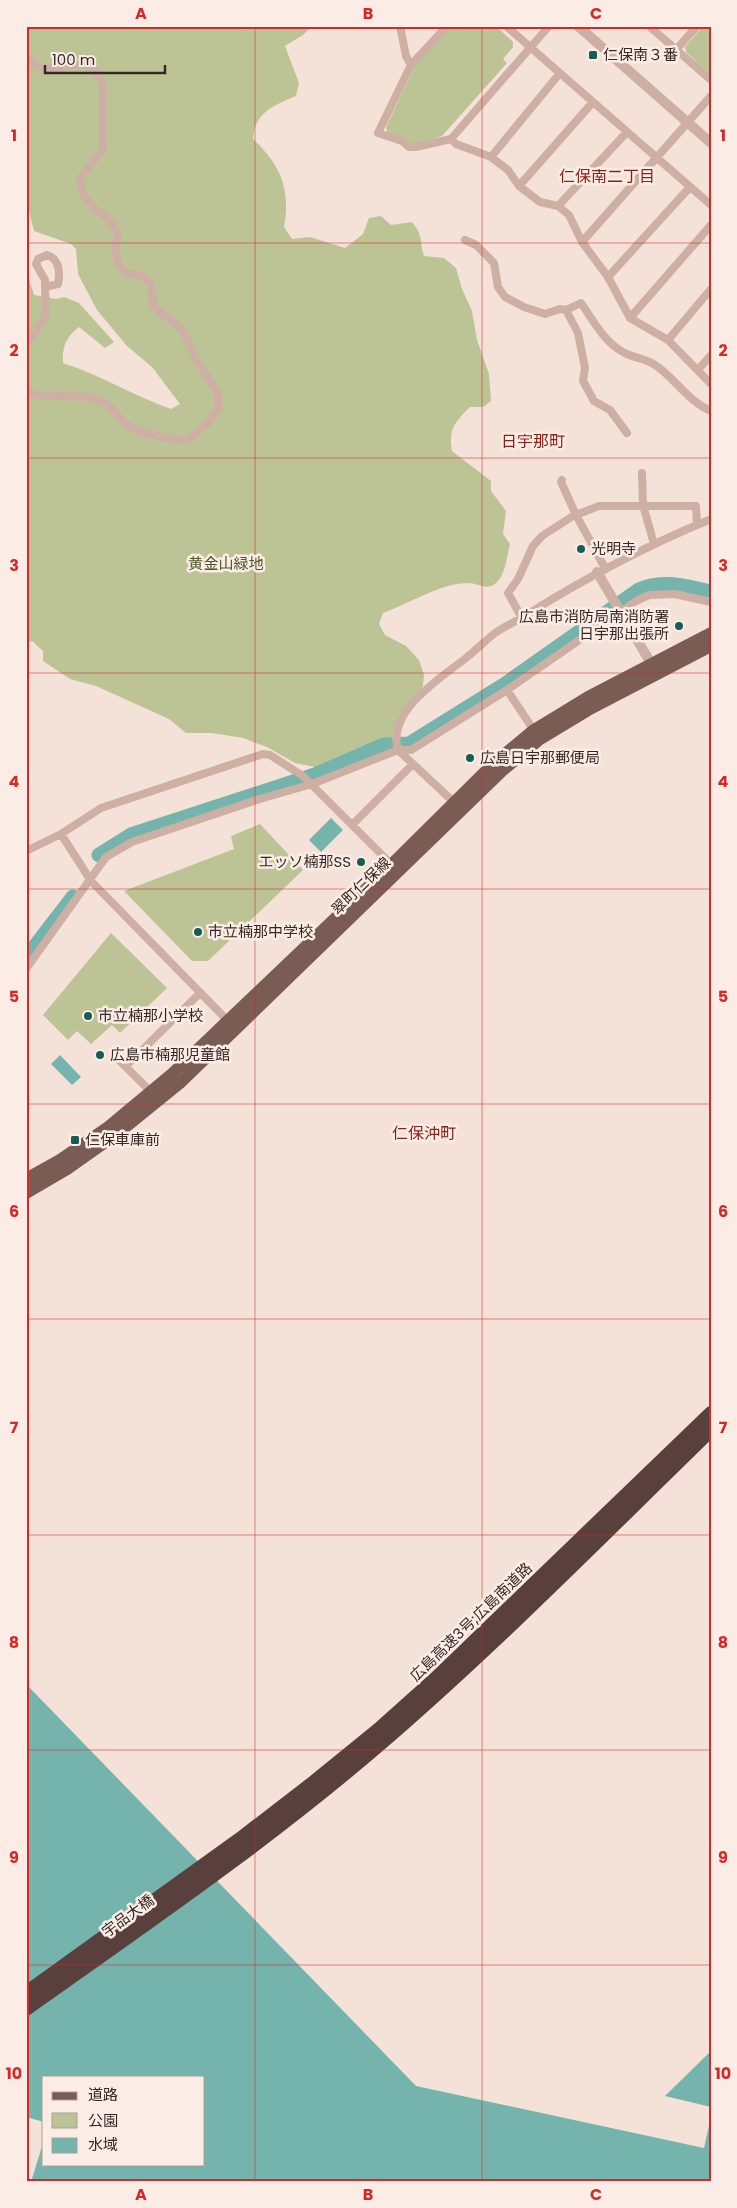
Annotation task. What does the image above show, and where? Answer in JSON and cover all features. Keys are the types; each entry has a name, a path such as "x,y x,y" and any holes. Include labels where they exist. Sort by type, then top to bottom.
{"highway":[{"name":"広島高速3号;広島南道路","path":"240,1839 314,1782 435,1679 711,1413"},
{"name":"広島高速3号;広島南道路","path":"249,1850 324,1791 443,1688 711,1430"},
{"name":"宇品大橋","path":"26,1993 240,1839"},
{"name":"宇品大橋","path":"26,2009 249,1850"}],"main road":[{"name":"翠町仁保線","path":"655,670 711,632"},
{"name":"翠町仁保線","path":"26,1193 67,1169 118,1133 181,1082 232,1025 458,806 494,762 588,697 711,646"},
{"name":"翠町仁保線","path":"26,1179 60,1160 107,1128 232,1025"}],"street":[{"path":"400,26 406,56 411,65"},
{"path":"447,26 411,65 378,133 416,148 451,139 549,26"},
{"path":"506,26 711,205"},
{"path":"578,26 711,143"},
{"path":"649,26 711,80"},
{"path":"676,50 697,26"},
{"path":"26,56 32,64 47,70 86,64 96,71 103,85 102,149 80,178 83,195 95,209 109,219 118,234 115,250 118,263 126,273 142,276 151,284 153,307 181,328 196,358 217,392 218,407 209,422 188,440 175,440 138,431 126,424 107,404 90,397 34,395 26,388"},
{"path":"490,157 560,73"},
{"path":"582,242 711,96"},
{"path":"519,186 593,102"},
{"path":"558,206 627,132"},
{"path":"451,139 456,144 490,157 508,170 519,186 540,202 558,206 569,215 582,242 608,276 630,318 668,340 711,384"},
{"path":"608,276 690,187"},
{"path":"630,318 711,225"},
{"path":"465,240 476,245 494,263 498,287 506,297 524,307 546,314 560,309 566,310 581,303 609,342 624,353 648,360 660,367 692,400 711,411"},
{"path":"26,345 46,315 46,287"},
{"path":"668,340 711,289"},
{"path":"566,310 578,333 584,368 583,381 594,401 610,410 627,434"},
{"path":"698,370 711,355"},
{"path":"642,473 643,505 654,544"},
{"path":"562,480 561,482 618,608 655,670"},
{"path":"522,618 508,593 518,580 533,546 542,536 576,515 599,506 696,506 697,525"},
{"path":"458,806 413,764 397,746 397,727 422,693 496,633 601,570 711,519"},
{"path":"26,969 91,881 106,857 132,842 260,799 397,746 411,750 507,690 618,608 649,595 675,594 711,602"},
{"path":"507,690 537,734"},
{"path":"26,851 61,834 101,808 263,754 270,755 308,780 395,868"},
{"path":"352,825 413,764"},
{"path":"61,834 91,881 232,1025"},
{"path":"126,1066 200,993"},
{"path":"114,1055 151,1092"}],"green space":[{"name":"黄金山緑地","path":"26,26 312,26 303,35 285,46 299,83 296,96 267,111 261,116 254,130 253,139 271,159 282,179 286,201 284,227 292,239 310,237 345,248 363,234 369,218 381,216 391,225 412,222 420,235 424,256 444,258 456,268 462,289 472,311 477,340 489,374 491,401 483,407 470,407 460,417 452,431 452,451 491,481 491,491 506,511 503,534 510,544 503,573 494,584 486,587 471,583 456,584 424,595 383,613 379,624 385,635 406,646 419,660 424,675 423,686 395,727 391,742 381,744 349,760 320,768 295,763 267,747 243,738 212,733 186,733 169,719 96,686 70,679 43,661 43,651 32,641 26,643 26,269 34,295 56,299 64,297 79,303 114,342 105,348 79,327 66,343 63,352 63,363 91,373 171,409 180,404 152,367 127,346 97,310 78,274 76,249 71,244 34,231 26,200"},
{"path":"451,26 496,26 513,42 513,47 503,59 507,63 442,136 415,145 387,132 386,127 415,66"},
{"path":"703,26 711,26 711,75 686,52 685,47"},
{"path":"260,824 303,870 208,961 192,961 124,891 234,849 231,836"},
{"path":"111,933 167,988 120,1033 112,1025 91,1044 77,1031 68,1040 43,1015"}],"water":[{"path":"331,818 343,830 321,852 309,840"},
{"path":"60,1055 81,1077 72,1085 51,1064"},
{"path":"26,1684 416,2086 704,2148 711,2117 711,2182 31,2182 42,2146 42,2166 205,2166 205,2076 42,2076 42,2121 26,2117"},
{"path":"711,2051 711,2107 665,2096"}],"waterway":[{"path":"99,855 131,835 315,775 384,745 409,744 507,683 639,590 666,584 711,592"},
{"path":"26,958 73,897"}],"place":[{"name":"仁保南３番","path":"593,55"},
{"name":"光明寺","path":"581,549"},
{"name":"広島市消防局南消防署 日宇那出張所","path":"679,626"},
{"name":"広島日宇那郵便局","path":"470,758"},
{"name":"エッソ楠那SS","path":"361,862"},
{"name":"市立楠那中学校","path":"198,932"},
{"name":"市立楠那小学校","path":"88,1016"},
{"name":"広島市楠那児童館","path":"100,1055"},
{"name":"仁保車庫前","path":"75,1140"}],"district":[{"name":"仁保南二丁目","path":"607,176"},
{"name":"日宇那町","path":"533,441"},
{"name":"仁保沖町","path":"424,1133"}]}
